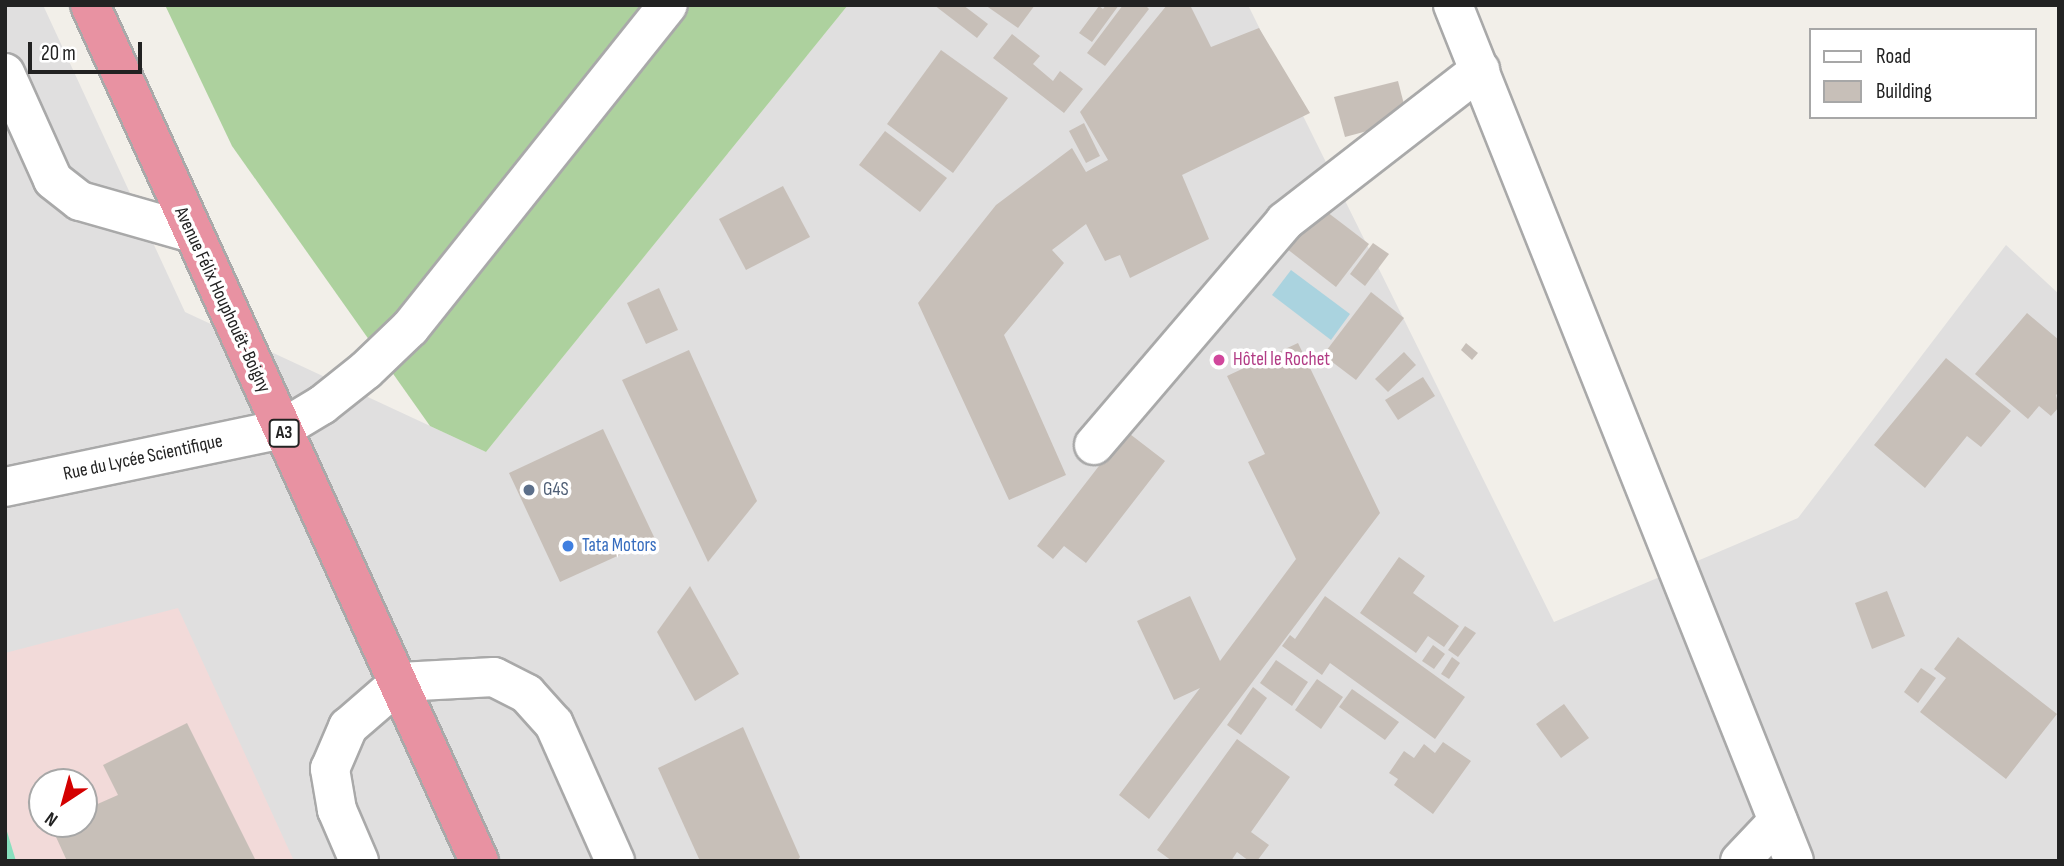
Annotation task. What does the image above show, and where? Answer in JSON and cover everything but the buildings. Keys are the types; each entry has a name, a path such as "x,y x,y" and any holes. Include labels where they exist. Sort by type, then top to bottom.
{"highway":[{"name":"Avenue Félix Houphouët-Boigny","path":"90,5 192,233 400,682 479,861"}],"street":[{"name":"Rue du Lycée Scientifique","path":"5,487 282,429 322,405 366,370 410,328 668,5"},
{"path":"1452,5 1794,861"},
{"path":"1094,445 1284,221 1480,70"},
{"path":"5,74 53,180 80,201 192,233"},
{"path":"359,861 337,810 330,769 348,727 400,682 494,677 527,694 554,724 615,861"},
{"path":"1740,861 1778,821"}],"shaded area":[{"path":"5,5 43,5 185,312 486,452 848,5 1248,5 1554,622 1798,518 2006,245 2059,294 2059,861 5,861"},
{"path":"178,608 294,861 5,861 5,653"}],"green space":[{"path":"165,5 848,5 486,452 430,426 232,146"},
{"path":"5,825 16,861 5,861"}],"water":[{"path":"1291,270 1350,314 1331,340 1272,295"}],"place":[{"name":"Hôtel le Rochet","path":"1219,360"},
{"name":"G4S","path":"529,490"},
{"name":"Tata Motors","path":"568,546"}]}
